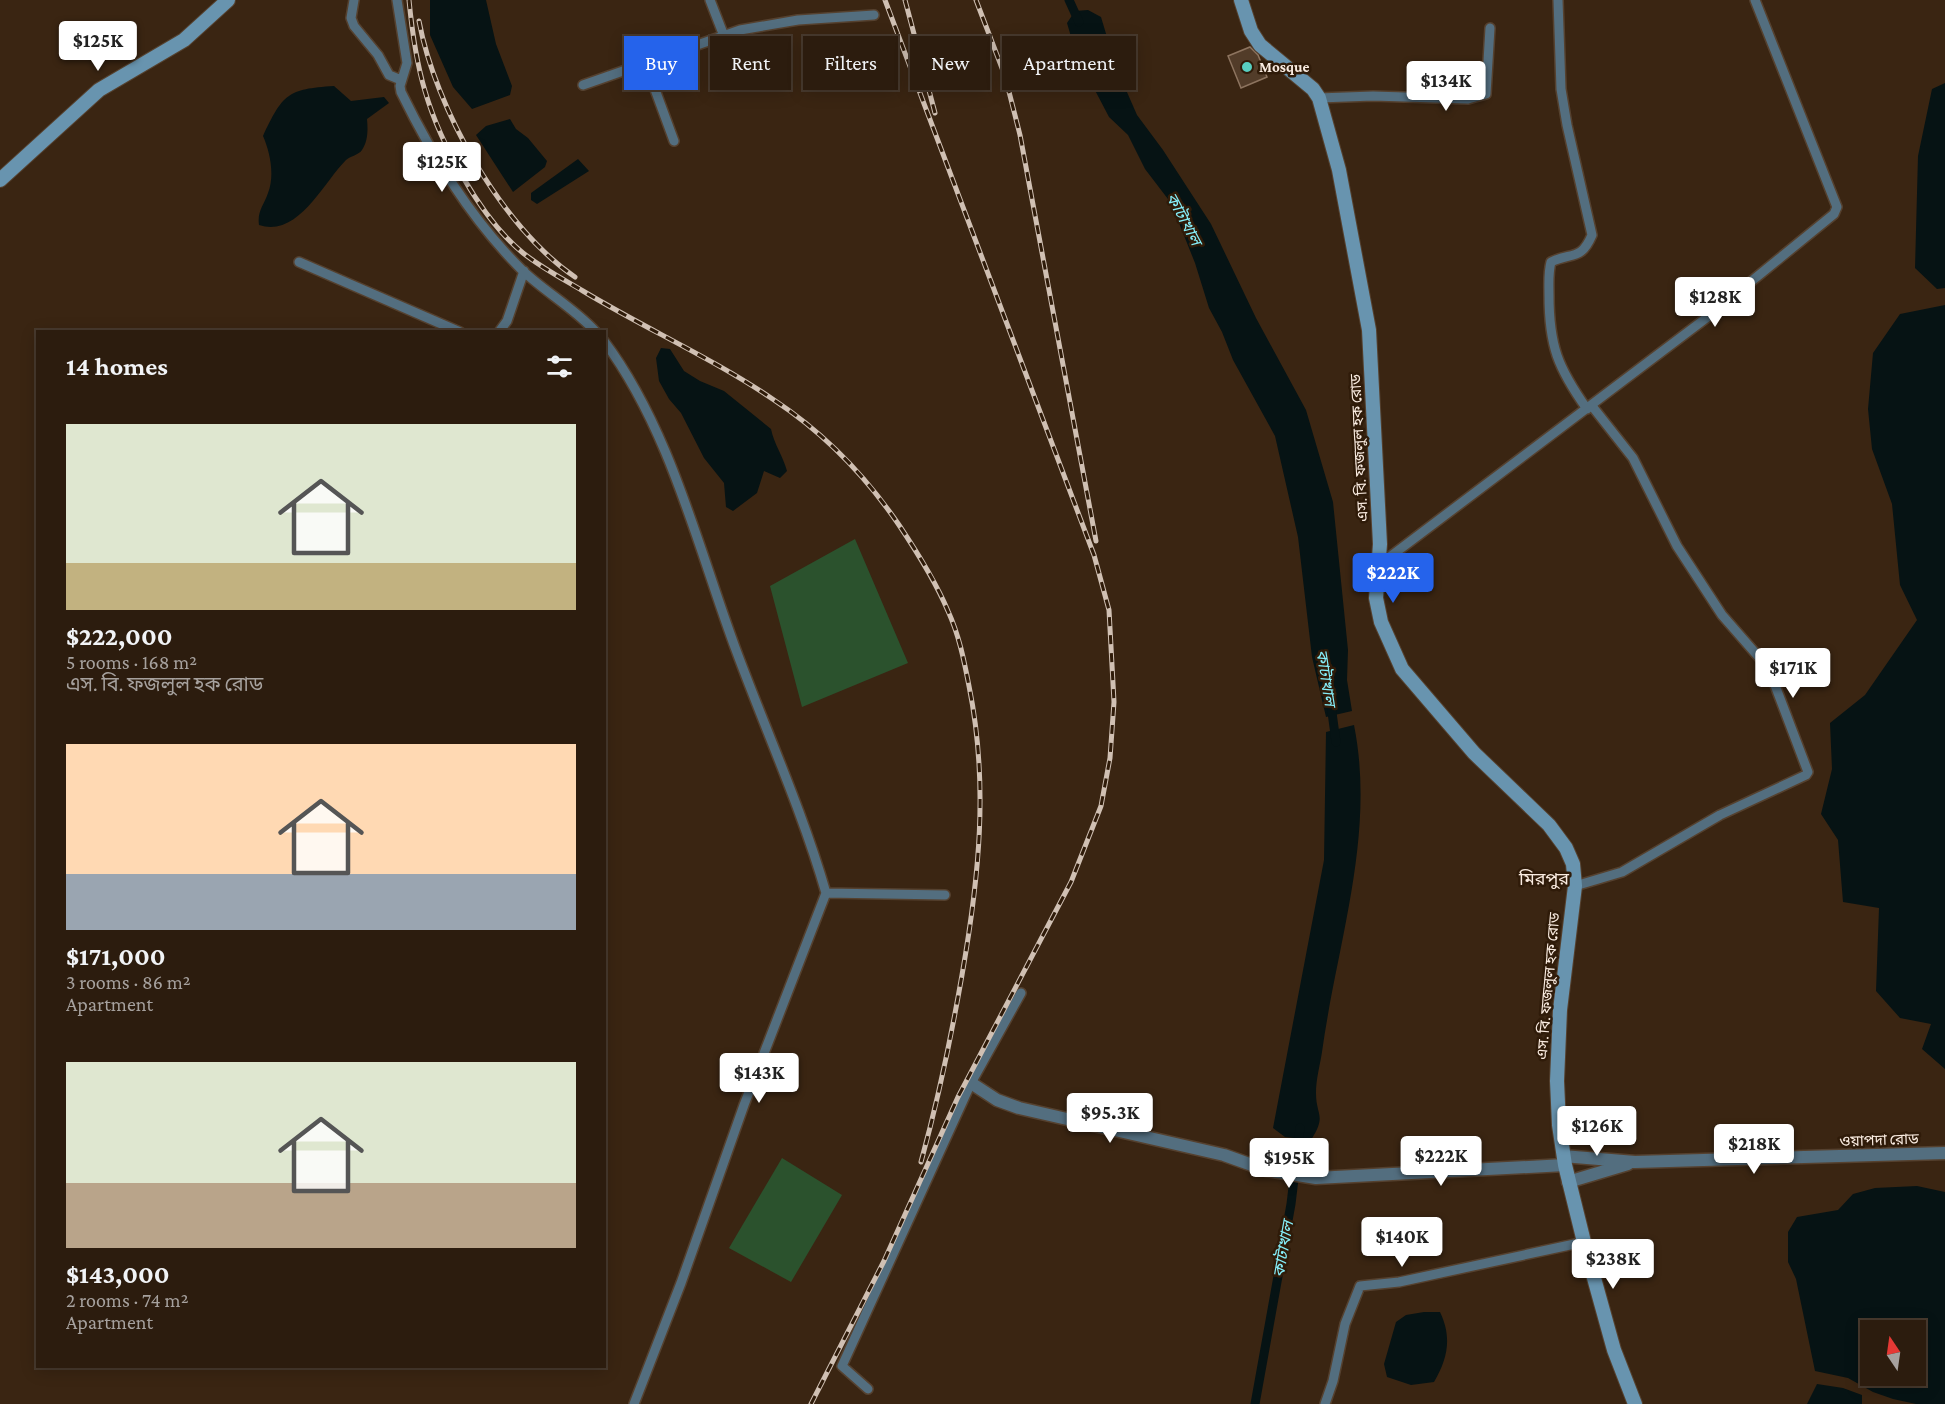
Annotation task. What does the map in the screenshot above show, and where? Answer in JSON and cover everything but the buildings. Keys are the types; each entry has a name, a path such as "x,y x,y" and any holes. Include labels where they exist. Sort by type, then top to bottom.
{"main road":[{"path":"0,180 99,90 184,40 228,0"},
{"name":"এস. বি. ফজলুল হক রোড","path":"1241,0 1251,31 1260,45 1313,89 1319,98 1339,170 1369,330 1379,519 1376,598 1389,643 1402,669 1474,753 1549,825 1566,848 1573,864 1575,886 1560,1010 1557,1081 1564,1161 1614,1350 1635,1404"}],"street":[{"path":"354,0 351,18 354,26 378,55 389,75 401,80"},
{"path":"397,0 407,63 401,80 400,92 441,167 472,213 524,271 594,330"},
{"path":"710,0 724,36 741,30 798,20 874,15"},
{"path":"1558,0 1561,89 1592,235 1587,247 1580,254 1551,262 1549,319 1553,351 1574,391 1633,458 1677,546 1722,615 1764,663 1773,680 1808,772 1806,776 1720,815 1622,872 1592,883 1575,886"},
{"path":"1379,565 1714,312 1834,214 1837,207 1755,0"},
{"path":"1319,98 1373,96 1468,99 1480,97 1486,94 1490,28"},
{"path":"583,86 624,72"},
{"path":"655,90 674,141"},
{"path":"299,262 455,330"},
{"path":"500,330 507,321 524,271"},
{"path":"606,344 625,369 671,466 736,650 809,835 826,893 744,1105 681,1283 634,1404"},
{"path":"826,893 945,895"},
{"path":"868,1389 842,1366 971,1083 1021,993"},
{"name":"ওয়াপদা রোড","path":"971,1083 1007,1104 1224,1155 1266,1170 1316,1178 1564,1161 1635,1162 1945,1153"},
{"name":"ওয়াপদা রোড","path":"1568,1182 1635,1162"},
{"path":"1325,1404 1333,1381 1345,1323 1360,1286 1399,1282 1584,1242"}],"green space":[{"path":"855,539 908,663 802,707 770,586"},
{"path":"782,1158 842,1195 791,1282 729,1248"}],"water":[{"path":"430,0 486,0 496,44 512,86 510,95 472,109 453,87 430,35"},
{"path":"1088,10 1101,17 1107,36 1071,36 1067,23 1075,11"},
{"path":"1945,83 1945,288 1937,289 1915,268 1918,156 1932,89"},
{"path":"334,86 351,101 384,97 389,103 367,119 367,135 362,150 346,160 298,216 286,224 273,227 259,225 260,212 271,179 270,156 263,136 270,122 288,96 306,89"},
{"path":"1095,90 1126,90 1137,115 1163,150 1211,224 1256,318 1306,410 1333,502 1348,650 1347,680 1352,711 1326,717 1312,657 1298,537 1275,436 1233,360 1209,308 1195,263 1171,203 1145,169 1128,135 1109,117"},
{"path":"510,119 516,129 528,138 547,161 545,167 513,192 476,135 486,126"},
{"path":"578,159 589,171 537,204 531,200 531,193"},
{"path":"1945,305 1945,1069 1922,1049 1931,1024 1900,1018 1876,991 1879,908 1843,902 1838,840 1821,814 1832,769 1830,723 1865,695 1917,620 1900,585 1892,504 1872,449 1868,409 1873,353 1900,314"},
{"path":"661,348 670,349 684,371 724,391 771,429 787,471 780,478 764,471 757,493 733,511 726,507 724,483 704,458 681,413 669,399 659,381 656,358"},
{"path":"1354,725 1360,766 1357,848 1352,889 1317,1077 1316,1101 1320,1120 1311,1140 1285,1137 1273,1128 1324,860 1326,732"},
{"path":"1917,1186 1945,1192 1945,1404 1916,1404 1893,1399 1862,1386 1926,1386 1926,1320 1860,1320 1860,1385 1848,1378 1815,1371 1796,1279 1788,1262 1788,1232 1797,1217 1838,1210 1853,1194 1875,1188"},
{"path":"1440,1312 1446,1330 1445,1356 1434,1382 1411,1385 1387,1377 1384,1364 1396,1322 1406,1315"},
{"path":"1817,1384 1843,1388 1862,1395 1862,1404 1807,1404"}],"waterway":[{"name":"কাটাখাল","path":"1069,0 1079,22"},
{"name":"কাটাখাল","path":"1331,705 1336,742"},
{"name":"কাটাখাল","path":"1255,1404 1291,1204 1300,1128"}],"railway":[{"path":"409,0 419,68 432,111 464,179 492,221 523,253 545,268 607,305 728,371 810,426 858,472 886,507 925,566 948,611 963,657 975,723 979,759 979,831 973,903 962,975 944,1069 921,1162"},
{"path":"811,1404 884,1261 958,1097 1071,882 1101,806 1110,758 1114,702 1109,610 1094,555 885,0"},
{"path":"905,0 935,113"},
{"path":"976,0 1005,76 1020,135 1096,541"},
{"path":"419,21 427,55 440,90 475,162 497,197 522,228 548,255 575,277"}],"place":[{"name":"Mosque","path":"1247,67"}],"district":[{"name":"মিরপুর","path":"1544,879"}]}
